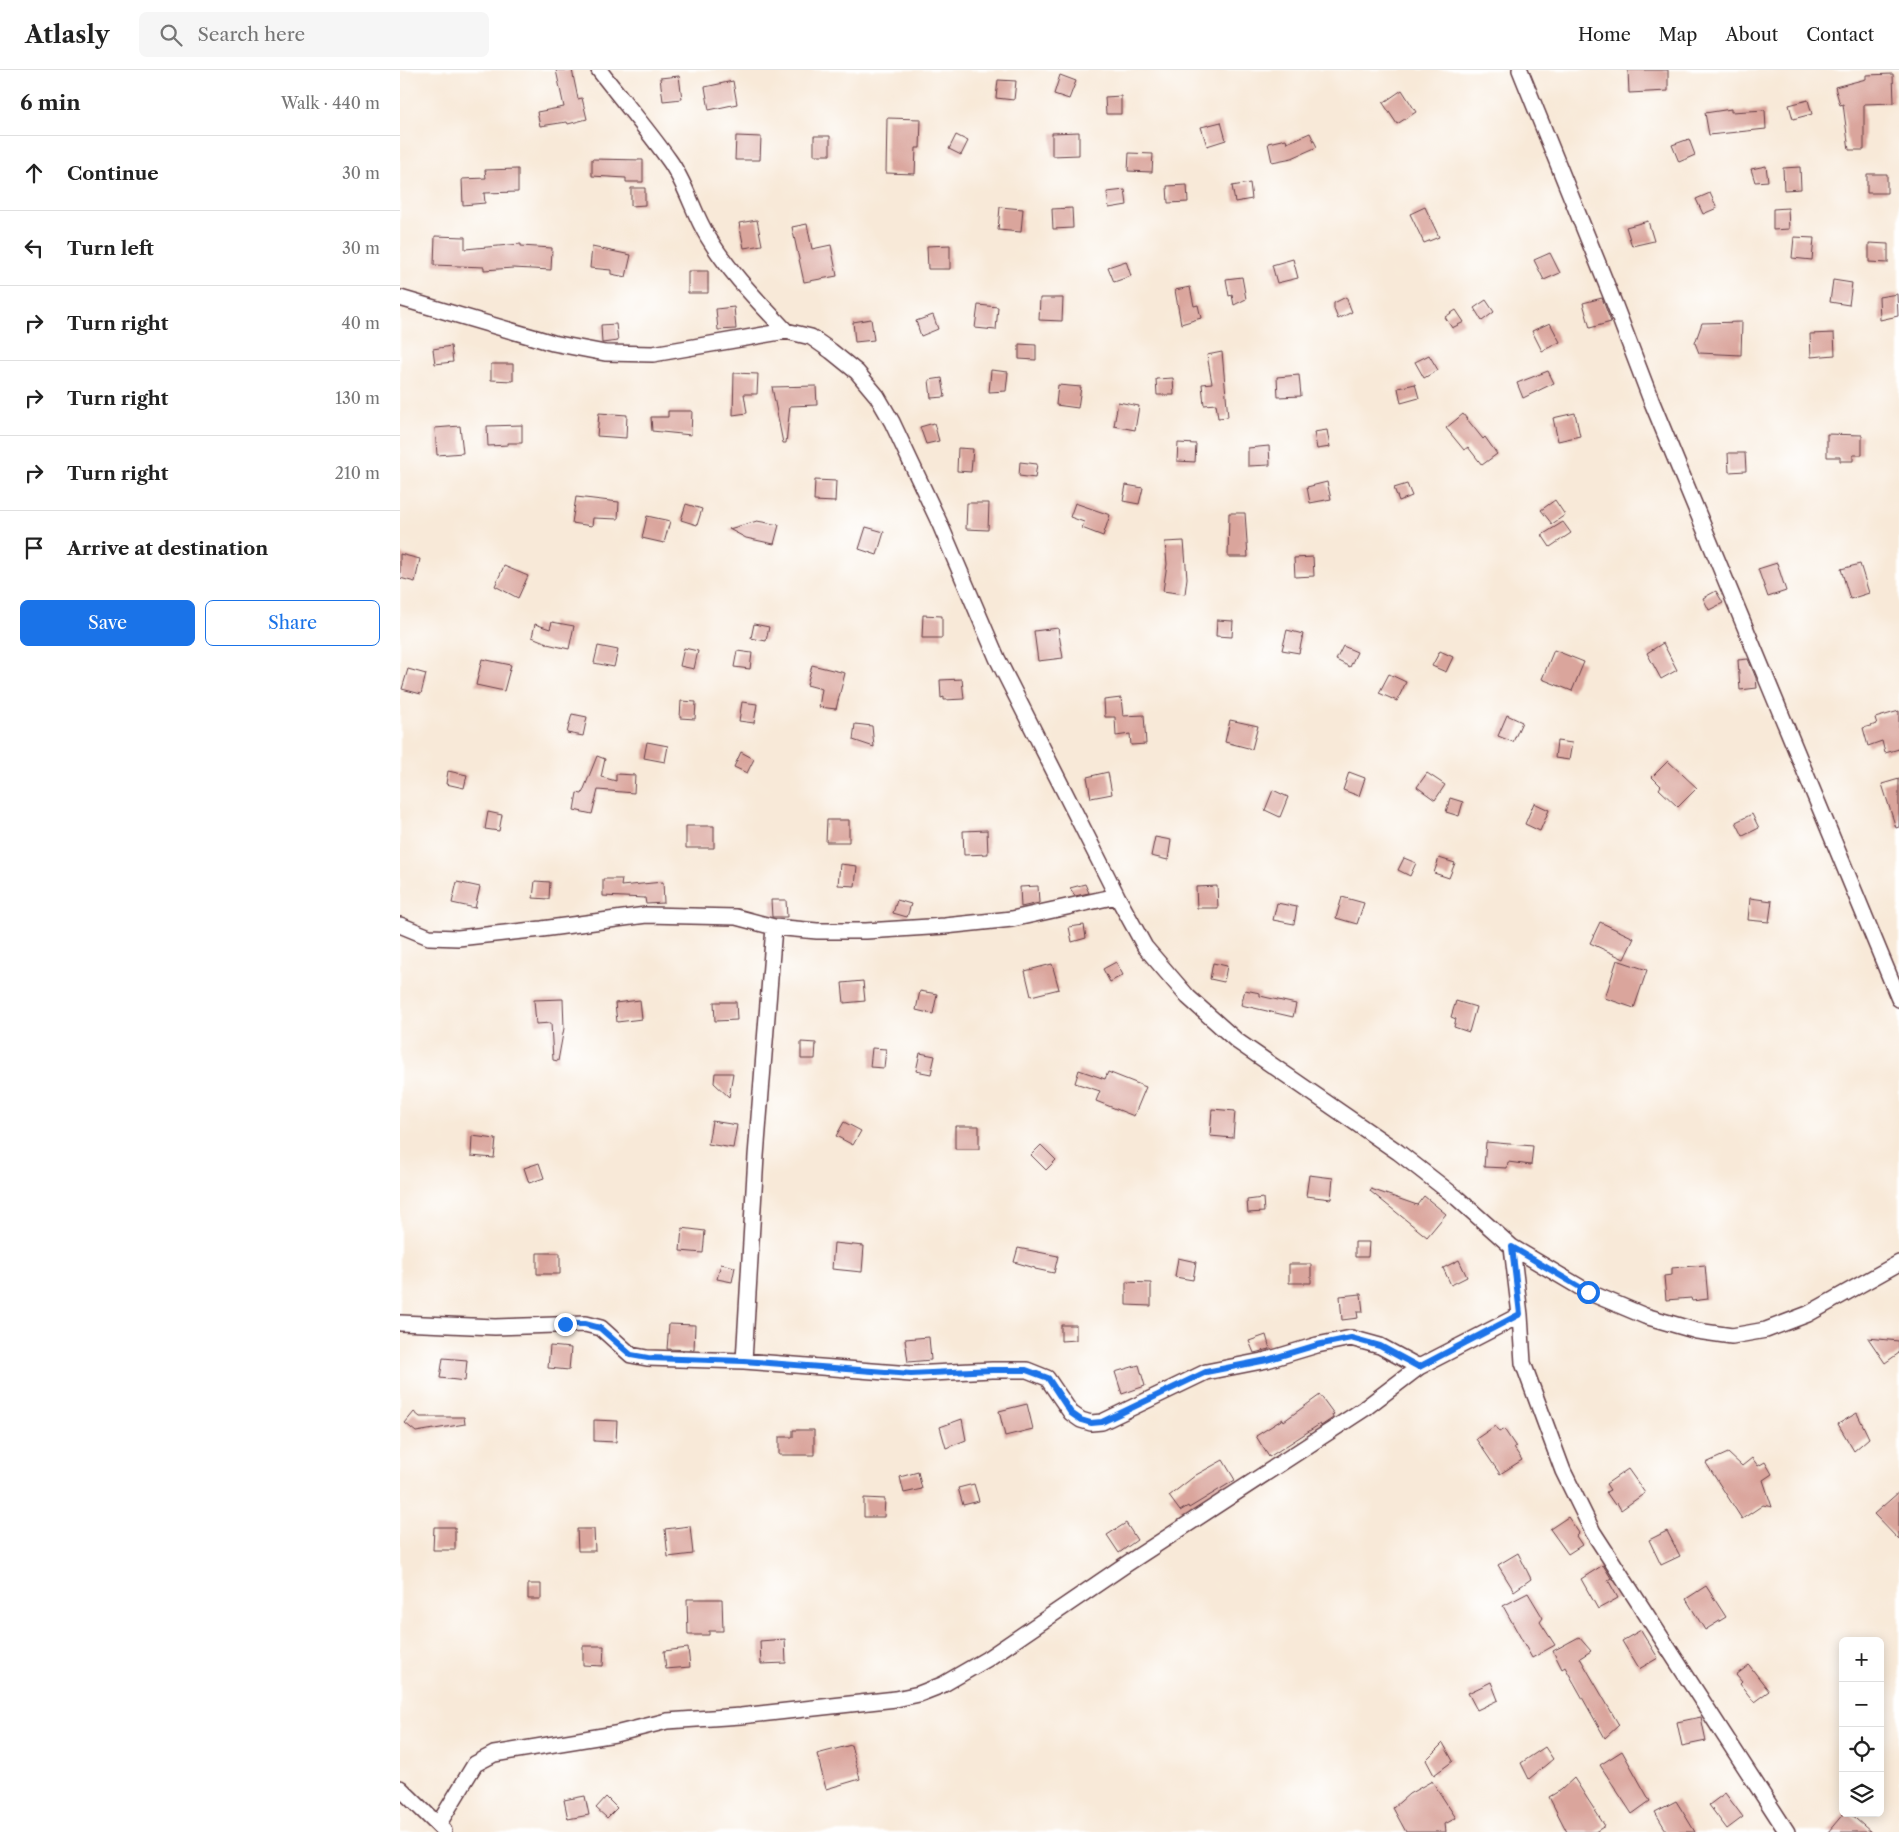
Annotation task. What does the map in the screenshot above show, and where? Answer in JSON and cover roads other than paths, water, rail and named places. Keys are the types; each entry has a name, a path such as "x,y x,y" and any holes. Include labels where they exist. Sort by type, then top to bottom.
{"street":[{"path":"599,70 670,160 682,180 693,209 708,237 733,273 786,331"},
{"path":"1520,70 1651,400 1899,999"},
{"path":"400,298 553,343 605,353 653,354 786,331 811,337 857,372 877,396 892,422 939,522 997,658 1117,896 1146,947 1188,997 1237,1040 1398,1152 1457,1198 1512,1247 1588,1292 1646,1316 1697,1331 1732,1336 1766,1330 1808,1314 1899,1263"},
{"path":"400,925 429,937 458,938 646,915 736,917 774,927 817,932 866,931 1012,919 1117,896"},
{"path":"744,1361 756,1156 774,927"},
{"path":"1512,1247 1520,1314 1523,1362 1563,1471 1593,1532 1786,1832"},
{"path":"400,1788 441,1828 475,1764 494,1754 615,1734 667,1721 742,1716 896,1699 919,1694 942,1685 987,1659 1126,1565 1364,1409 1419,1367 1520,1314"},
{"path":"400,1323 495,1327 585,1324 600,1328 631,1355 648,1358 744,1361 911,1374 1026,1370 1048,1378 1071,1413 1081,1420 1091,1423 1102,1422 1206,1372 1267,1360 1317,1345 1351,1338 1380,1346 1419,1367"}]}
